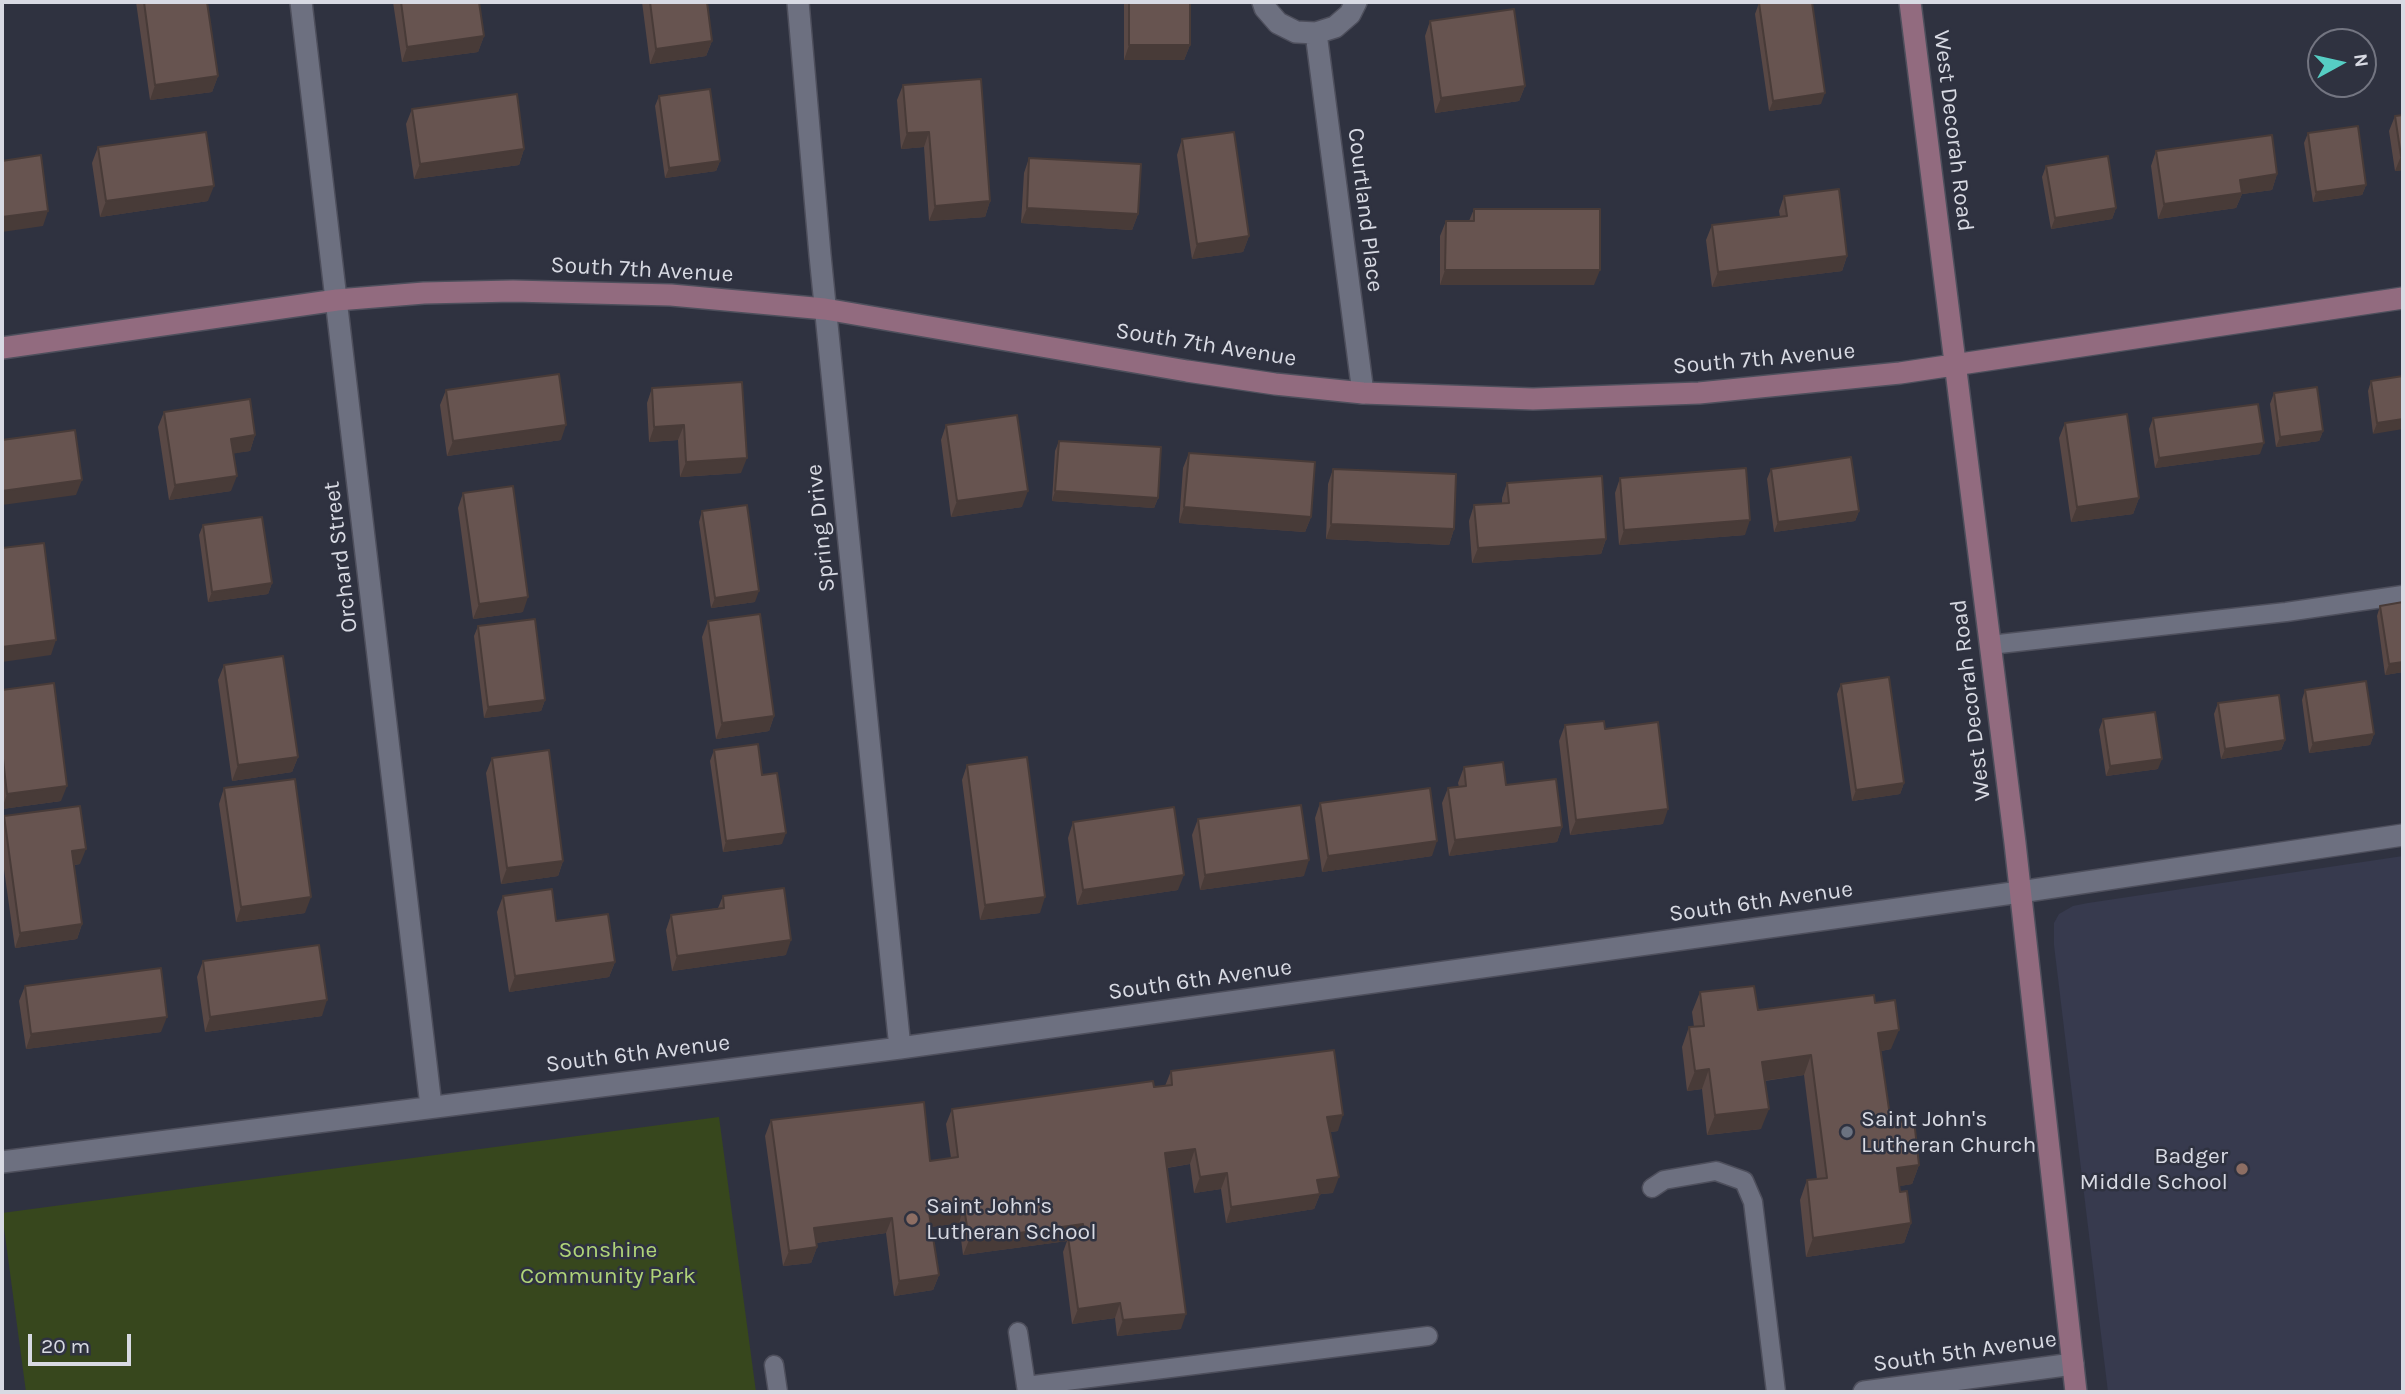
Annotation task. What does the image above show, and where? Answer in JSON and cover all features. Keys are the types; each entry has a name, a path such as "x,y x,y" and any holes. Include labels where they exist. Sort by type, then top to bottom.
{"street":[{"name":"Orchard Street","path":"301,2 431,1106"},
{"name":"Spring Drive","path":"798,2 825,309 901,1048"},
{"path":"1263,2 1278,23 1296,32 1316,33 1335,27 1350,14 1356,2"},
{"name":"West Decorah Road","path":"1910,2 2020,892 2076,1392"},
{"name":"Courtland Place","path":"1316,33 1363,393"},
{"name":"South 7th Avenue","path":"2,348 337,300 424,293 513,291 671,295 825,309 1275,384 1363,393 1533,400 1699,393 1900,373 2403,298"},
{"name":"South 6th Avenue","path":"2,1162 901,1048 2020,892 2403,835"},
{"name":"South 5th Avenue","path":"1864,1392 2073,1364"}],"lane":[{"path":"1990,645 2286,612 2403,595"},
{"path":"1652,1188 1664,1180 1716,1171 1744,1181 1753,1202 1776,1392"},
{"path":"1018,1332 1026,1389 1429,1336"},
{"path":"774,1364 778,1392"}],"shaded area":[{"name":"Badger Middle School","path":"2403,856 2403,1392 2108,1392 2054,945 2054,923 2059,914 2073,906 2088,903"}],"green space":[{"name":"Sonshine Community Park","path":"719,1117 756,1392 26,1392 2,1213"}],"building":[{"path":"144,2 207,2 218,76 155,85"},
{"path":"401,2 479,2 484,36 407,47"},
{"path":"650,2 707,2 712,41 656,49"},
{"path":"1129,2 1190,2 1190,45 1129,45"},
{"path":"1812,2 1825,93 1773,101 1759,3"},
{"path":"1514,9 1525,86 1441,98 1430,21"},
{"path":"981,79 990,201 935,206 929,132 907,133 903,85"},
{"path":"710,89 720,161 669,168 659,96"},
{"path":"517,94 524,149 420,164 412,109"},
{"path":"2403,115 2403,155 2401,156 2395,116"},
{"path":"2358,126 2366,185 2316,192 2308,133"},
{"path":"206,132 214,186 106,201 98,147"},
{"path":"1234,132 1249,236 1197,244 1182,139"},
{"path":"2272,135 2277,174 2240,180 2242,193 2164,204 2156,151"},
{"path":"41,155 48,211 2,217 2,161"},
{"path":"2108,156 2116,208 2055,218 2046,166"},
{"path":"1029,158 1141,164 1138,214 1027,208"},
{"path":"1839,189 1847,256 1718,272 1712,225 1787,216 1784,196"},
{"path":"1474,209 1600,209 1600,270 1445,270 1446,221 1474,221"},
{"path":"559,374 566,425 453,441 446,390"},
{"path":"2403,376 2403,419 2377,423 2371,381"},
{"path":"742,382 747,458 686,462 684,425 654,427 652,388"},
{"path":"2317,387 2323,431 2280,437 2274,393"},
{"path":"250,399 255,435 231,439 237,476 175,485 164,412"},
{"path":"2258,404 2264,443 2159,458 2153,418"},
{"path":"2127,414 2139,498 2077,507 2065,423"},
{"path":"1017,415 1028,491 957,501 946,425"},
{"path":"75,430 82,480 2,491 2,440"},
{"path":"1059,441 1161,447 1158,498 1055,491"},
{"path":"1189,453 1315,462 1311,517 1184,507"},
{"path":"1851,457 1859,511 1778,522 1771,469"},
{"path":"1746,468 1750,520 1624,530 1620,478"},
{"path":"1333,469 1456,474 1454,529 1331,524"},
{"path":"1602,476 1606,539 1478,548 1474,505 1509,503 1507,483"},
{"path":"513,486 528,597 479,604 463,493"},
{"path":"747,505 759,591 715,598 702,511"},
{"path":"262,517 272,583 212,592 203,525"},
{"path":"44,543 56,640 2,647 2,548"},
{"path":"2403,602 2403,662 2389,664 2380,606"},
{"path":"760,614 774,716 722,723 708,621"},
{"path":"535,619 545,700 488,707 478,626"},
{"path":"283,656 298,757 238,765 224,665"},
{"path":"1889,677 1904,783 1856,790 1841,684"},
{"path":"2366,681 2374,734 2313,743 2305,690"},
{"path":"54,683 67,786 7,794 2,750 2,690"},
{"path":"2279,695 2285,740 2225,749 2218,703"},
{"path":"2155,712 2162,759 2110,766 2103,719"},
{"path":"1604,721 1605,729 1658,722 1668,809 1576,820 1565,725"},
{"path":"758,744 762,775 777,773 786,833 726,841 714,750"},
{"path":"549,750 563,861 507,868 492,758"},
{"path":"1027,757 1045,897 985,905 967,765"},
{"path":"1503,762 1506,785 1556,779 1562,827 1455,840 1448,788 1466,786 1464,767"},
{"path":"295,779 311,897 241,907 224,788"},
{"path":"1430,788 1437,841 1328,856 1320,803"},
{"path":"1301,805 1309,860 1205,875 1198,819"},
{"path":"80,806 86,849 72,851 82,924 20,933 4,816"},
{"path":"1174,807 1184,875 1083,890 1073,822"},
{"path":"784,888 791,940 677,956 671,915 724,908 723,896"},
{"path":"552,889 556,921 608,914 615,962 515,976 503,896"},
{"path":"319,945 327,1000 210,1017 203,961"},
{"path":"161,968 167,1017 31,1034 25,986"},
{"name":"Saint John's Lutheran Church","path":"1754,986 1758,1010 1874,995 1875,1003 1895,1000 1899,1030 1878,1033 1891,1123 1914,1120 1919,1165 1897,1168 1900,1192 1907,1191 1911,1223 1813,1238 1807,1180 1827,1178 1811,1055 1762,1062 1769,1109 1715,1115 1709,1069 1695,1071 1689,1027 1704,1026 1700,992"},
{"path":"1334,1050 1343,1115 1327,1117 1339,1177 1317,1180 1320,1194 1231,1207 1227,1173 1200,1177 1195,1149 1165,1153 1186,1314 1123,1320 1120,1303 1078,1309 1068,1237 1084,1234 1083,1224 969,1240 964,1207 929,1212 939,1275 899,1281 892,1218 814,1228 817,1247 789,1251 771,1120 924,1102 930,1161 958,1157 952,1109 1153,1081 1154,1087 1172,1085 1171,1071"}],"place":[{"name":"Saint John's Lutheran Church","path":"1847,1132"},
{"name":"Badger Middle School","path":"2242,1169"},
{"name":"Saint John's Lutheran School","path":"912,1219"}]}
